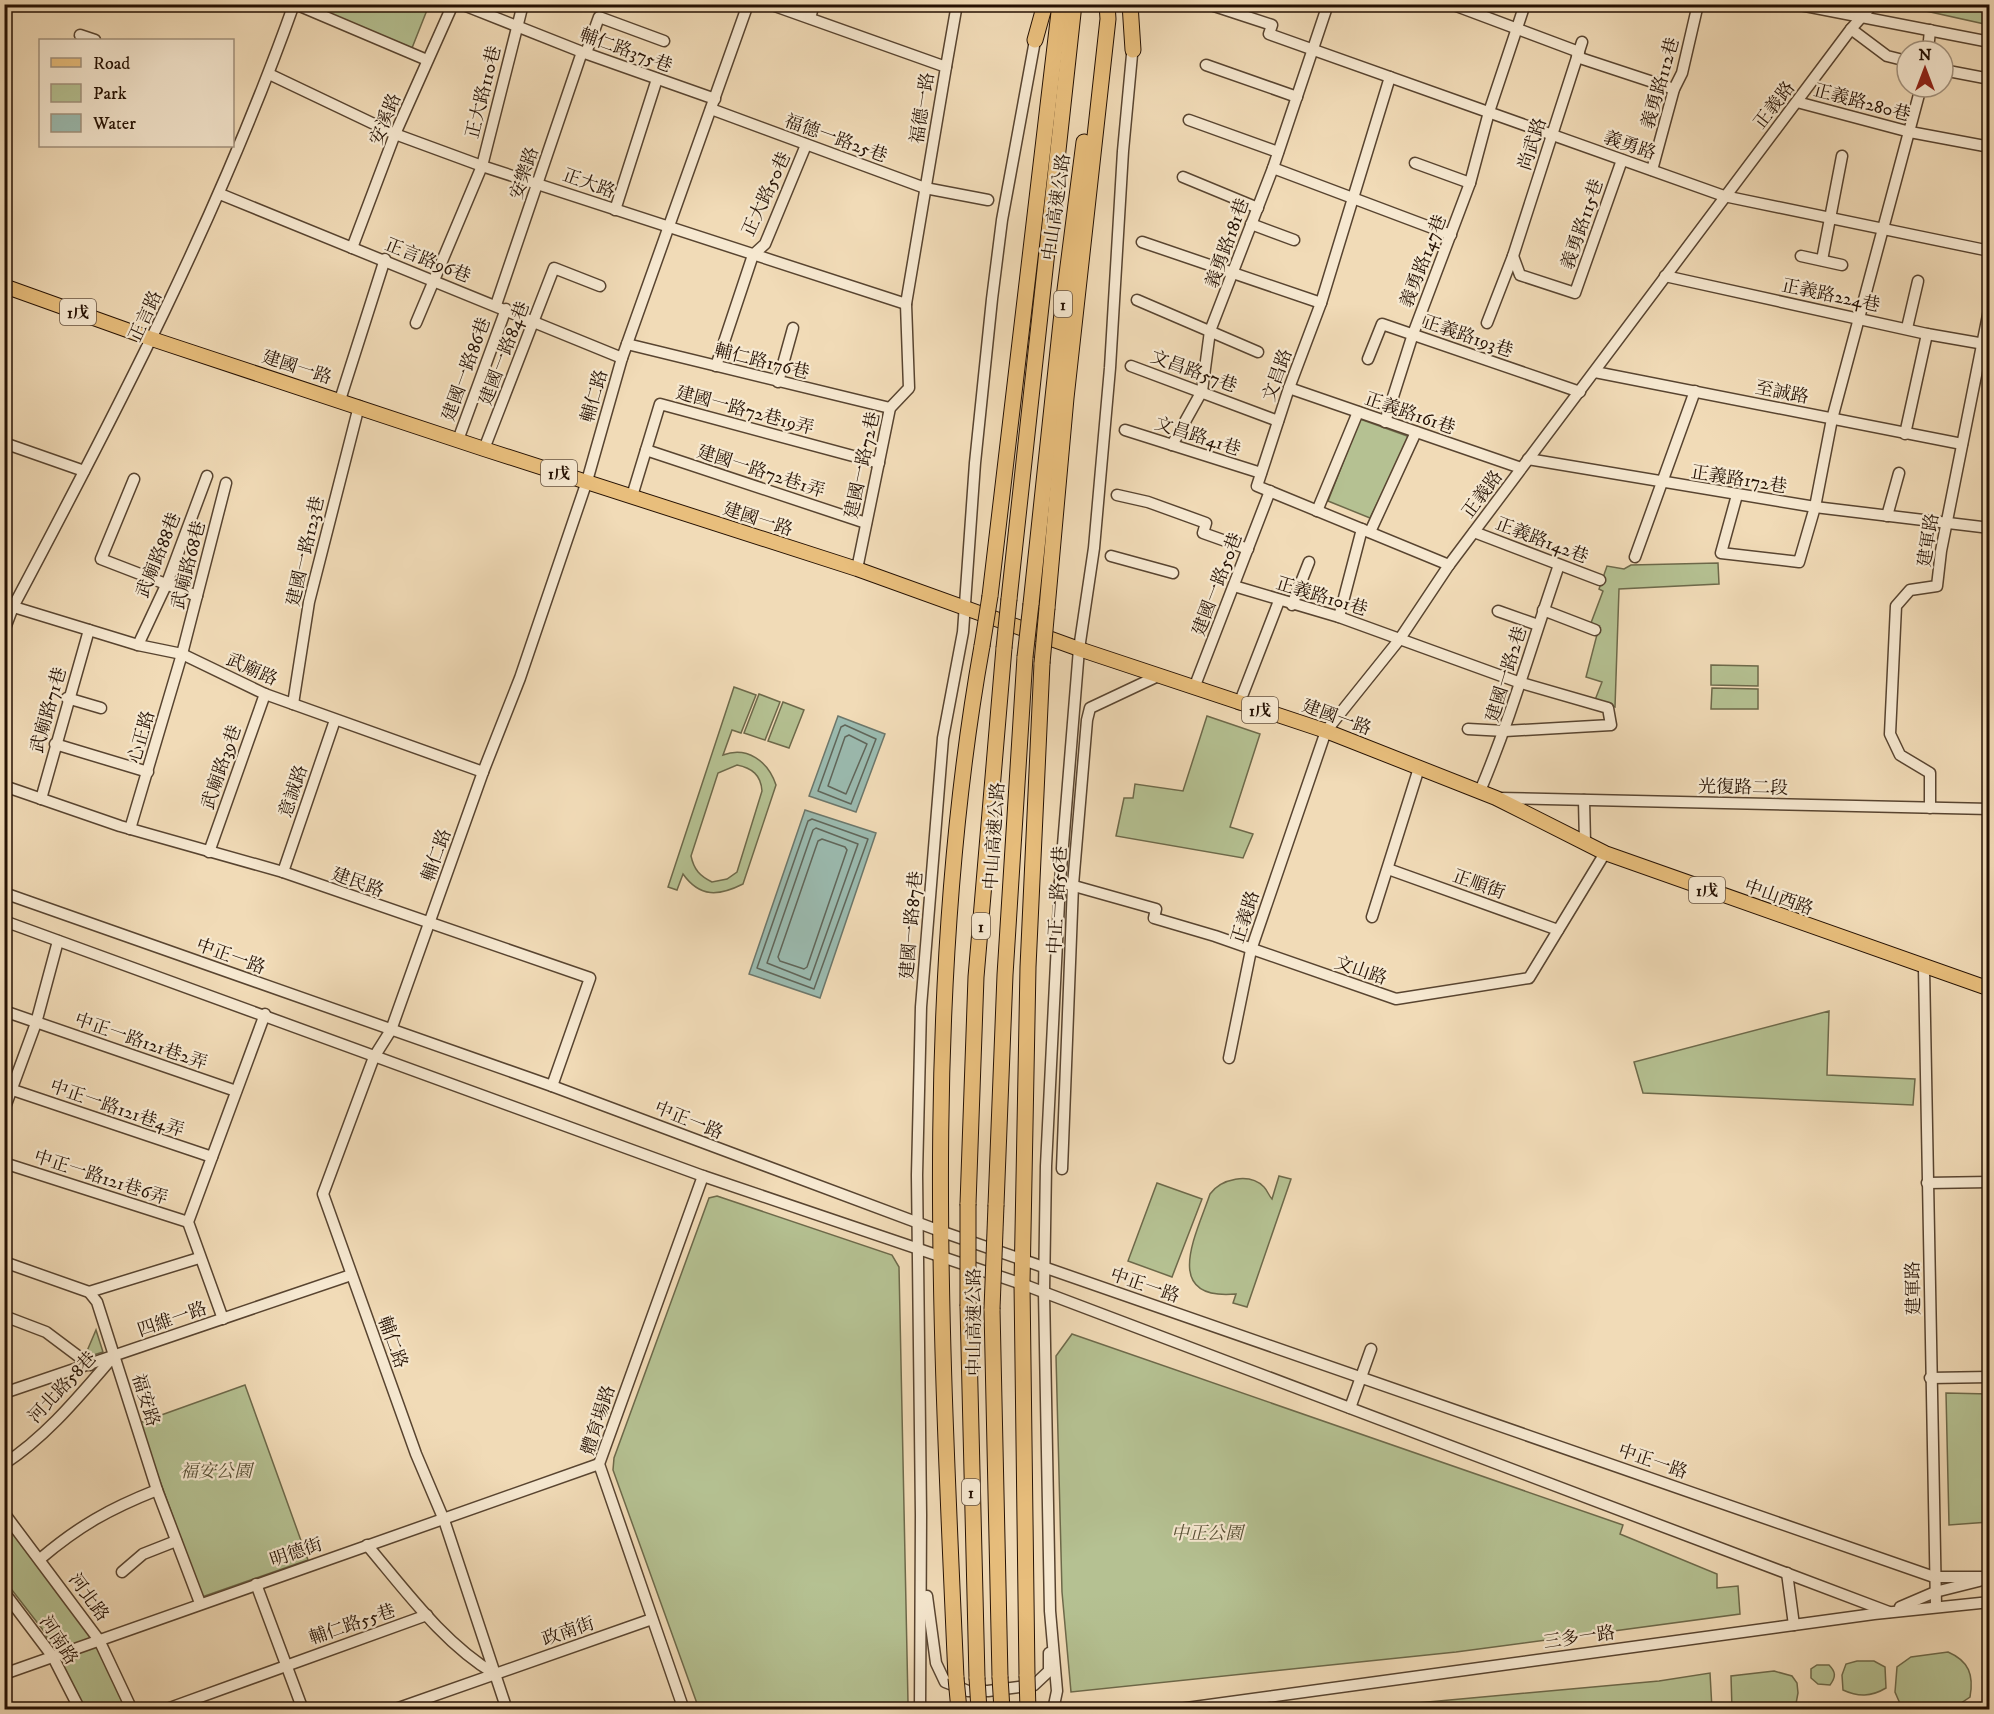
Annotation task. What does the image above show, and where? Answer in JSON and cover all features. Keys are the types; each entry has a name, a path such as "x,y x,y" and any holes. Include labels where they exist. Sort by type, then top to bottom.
{"highway":[{"path":"1035,40 1045,4"},
{"path":"959,1710 940,1255 945,962 966,741 990,596 1060,4"},
{"name":"中山高速公路","path":"979,1710 968,1306 968,1204 976,977 1009,598 1074,4"},
{"path":"1028,1710 1023,1260 1028,967 1042,663 1068,387 1108,19 1104,4"},
{"name":"中山高速公路","path":"1002,1710 992,1309 1006,963 1025,657 1062,312 1104,4"},
{"path":"1130,4 1133,50"}],"main road":[{"name":"建國一路","path":"4,286 152,339 857,569 1079,650 1239,704 1326,730 1496,798"},
{"name":"中山西路","path":"1496,798 1605,853 1924,968 1989,989"}],"street":[{"path":"294,4 427,60"},
{"name":"正言路","path":"4,631 9,605 84,471 152,339 220,194 269,74 294,4"},
{"name":"安溪路","path":"352,248 395,134 453,4"},
{"name":"輔仁路375巷","path":"461,4 657,79 713,104"},
{"name":"正大路110巷","path":"416,323 432,279 482,166 523,4"},
{"name":"輔仁路","path":"507,1710 444,1520 416,1454 323,1194 374,1057 391,1030 483,772 520,678 587,482 622,358 748,4"},
{"name":"福德一路","path":"769,4 946,67 906,304"},
{"path":"810,18 814,4"},
{"path":"946,67 957,4"},
{"name":"建國一路87巷","path":"921,1515 917,1247 922,984 943,738 965,608 975,463 991,311 1002,220 1040,4"},
{"path":"921,1515 928,1612 936,1663 945,1682 968,1691 1034,1685 1049,1671 1044,1267 1060,882 1079,650 1094,548 1108,390 1123,151 1137,4"},
{"name":"義勇路","path":"1208,4 1272,26 1269,34 1724,196 1989,251"},
{"name":"義勇路181巷","path":"1172,445 1202,391 1210,332 1235,272 1273,168 1329,4"},
{"path":"1451,4 1516,30 1580,50 1674,89"},
{"name":"義勇路147巷","path":"1385,422 1413,334 1470,183 1489,112 1525,4"},
{"name":"義勇路112巷","path":"1652,170 1674,89 1682,73 1698,4"},
{"path":"1795,4 1989,42"},
{"name":"正義路","path":"1229,1058 1251,950 1326,730 1399,640 1473,532 1595,372 1724,196 1851,29 1873,4"},
{"name":"安樂路","path":"501,307 538,182 584,52 599,17 664,41"},
{"path":"1851,29 1887,56 1895,58"},
{"path":"1929,39 1930,30"},
{"path":"80,35 92,39"},
{"name":"尚武路","path":"1487,323 1513,256 1580,50"},
{"path":"1206,65 1297,97"},
{"path":"1955,72 1989,79"},
{"name":"正大路","path":"269,74 395,134 482,166 538,182 615,210 906,304"},
{"name":"文昌路","path":"1261,473 1289,388 1321,303 1390,77"},
{"path":"615,210 657,79"},
{"path":"1737,495 1722,553 1799,562 1815,507 1832,418 1919,99"},
{"name":"正義路280巷","path":"1797,102 1910,132 1989,147"},
{"name":"福德一路25巷","path":"713,104 806,145 926,188 987,200"},
{"path":"1189,120 1278,152"},
{"name":"正大路50巷","path":"716,366 753,255 765,244 806,145"},
{"path":"1822,260 1842,156"},
{"name":"義勇路115巷","path":"1513,256 1520,275 1575,293 1622,160"},
{"path":"1415,163 1470,183"},
{"path":"1273,168 1451,236"},
{"path":"1183,177 1258,207"},
{"name":"正言路96巷","path":"220,194 352,248 385,259 622,358"},
{"path":"1251,224 1294,240"},
{"path":"1142,242 1321,303"},
{"path":"1801,256 1842,265"},
{"path":"340,400 385,259"},
{"name":"建國一路84巷","path":"484,449 554,268 600,286"},
{"name":"正義路224巷","path":"1665,276 1927,334 1986,344"},
{"path":"1907,328 1918,281"},
{"path":"1137,300 1258,352"},
{"name":"建國一路72巷","path":"857,569 890,408 909,388 906,304"},
{"name":"建軍路","path":"1930,808 1930,773 1900,755 1890,734 1896,606 1910,590 1937,586 1962,444 1986,344 1989,305"},
{"name":"建國一路86巷","path":"458,440 501,307"},
{"name":"正義路193巷","path":"1368,359 1382,324 1580,392"},
{"path":"778,382 793,328"},
{"path":"1905,434 1927,334"},
{"name":"輔仁路176巷","path":"627,344 890,408"},
{"name":"文昌路57巷","path":"1131,366 1278,421"},
{"name":"至誠路","path":"1595,372 1962,444"},
{"name":"正義路161巷","path":"1289,388 1416,432 1525,464"},
{"path":"1635,557 1695,391"},
{"name":"建國一路72巷19弄","path":"632,496 660,404 879,463"},
{"name":"建國一路123巷","path":"294,704 309,602 359,406"},
{"path":"1317,511 1358,412"},
{"name":"文昌路41巷","path":"1125,430 1261,473"},
{"path":"1339,617 1366,530 1416,432"},
{"path":"4,443 84,471"},
{"name":"建國一路72巷1弄","path":"646,450 866,523"},
{"name":"正義路172巷","path":"1525,464 1815,507 1989,528"},
{"path":"1261,473 1257,486 1449,565"},
{"path":"1887,516 1899,473"},
{"name":"武廟路88巷","path":"138,645 167,583 207,476"},
{"path":"134,479 101,559 197,596"},
{"name":"武廟路68巷","path":"182,654 226,483"},
{"name":"建國一路50巷","path":"1194,688 1270,491"},
{"path":"1118,495 1148,502 1206,523 1203,533 1248,549"},
{"name":"正義路142巷","path":"1473,532 1600,580"},
{"path":"1111,556 1173,573"},
{"path":"1292,605 1309,562"},
{"name":"建國一路2巷","path":"1480,791 1505,731 1518,682 1559,565"},
{"name":"正義路101巷","path":"1234,586 1339,617 1518,682 1608,708 1611,725 1505,731"},
{"path":"1239,704 1279,601"},
{"name":"武廟路","path":"9,605 138,645 182,654 265,694 483,772"},
{"path":"1543,610 1595,630"},
{"path":"1498,611 1538,625"},
{"name":"武廟路71巷","path":"41,799 89,630"},
{"name":"心正路","path":"130,829 182,654"},
{"name":"中正一路56巷","path":"1062,1169 1073,885 1090,708 1158,676"},
{"name":"武廟路39巷","path":"209,852 265,694"},
{"path":"68,698 101,708"},
{"name":"意誠路","path":"283,872 335,720"},
{"path":"1468,729 1505,731"},
{"path":"55,744 148,772"},
{"path":"1372,917 1419,768"},
{"name":"建民路","path":"4,786 130,829 283,872 428,924 590,978 552,1086"},
{"name":"光復路二段","path":"1496,798 1989,810"},
{"path":"1584,800 1584,843"},
{"name":"文山路","path":"1060,882 1156,909 1154,918 1215,936 1396,999 1530,978 1605,853"},
{"name":"正順街","path":"1388,869 1558,930"},
{"name":"中正一路","path":"4,893 552,1086 940,1231 1934,1577"},
{"path":"4,921 265,1014 374,1057 703,1176 1023,1284 1889,1612 1935,1592 1989,1578"},
{"path":"4,1110 8,1088 36,1023 58,941"},
{"name":"建軍路","path":"1924,968 1936,1606"},
{"name":"中正一路121巷2弄","path":"4,1011 236,1091"},
{"path":"223,1319 188,1222 265,1014"},
{"name":"中正一路121巷4弄","path":"8,1088 212,1157"},
{"name":"中正一路121巷6弄","path":"4,1163 188,1222"},
{"name":"體育場路","path":"684,1710 599,1464 703,1176"},
{"path":"1928,1183 1989,1182"},
{"path":"4,1262 89,1292 200,1258"},
{"name":"四維一路","path":"4,1394 351,1275"},
{"name":"福安路","path":"89,1292 97,1302 157,1490 200,1603"},
{"path":"5,1317 45,1332 90,1365"},
{"path":"1350,1408 1371,1349"},
{"name":"河北路58巷","path":"4,1464 40,1435 75,1401 115,1355"},
{"path":"1930,1378 1989,1377"},
{"name":"明德街","path":"4,1674 599,1464"},
{"path":"40,1559 74,1531 114,1507 157,1490"},
{"name":"河北路","path":"4,1513 99,1640 132,1710"},
{"path":"920,1710 921,1515"},
{"path":"122,1572 143,1554 176,1541"},
{"path":"367,1545 427,1615 478,1665 495,1674"},
{"path":"1787,1573 1794,1625"},
{"path":"1934,1577 1989,1578"},
{"path":"256,1584 303,1710"},
{"name":"河南路","path":"7,1598 52,1657 80,1710"},
{"name":"三多一路","path":"1172,1710 1889,1612 1989,1602"},
{"path":"1050,1611 1057,1691 1053,1710"},
{"name":"輔仁路55巷","path":"164,1710 427,1615"},
{"name":"政南街","path":"393,1710 652,1619"},
{"path":"913,1710 920,1695"}],"green space":[{"path":"307,5 429,5 412,48"},
{"path":"1910,5 1989,5 1989,25 1908,7"},
{"path":"1360,419 1410,437 1370,518 1328,501"},
{"path":"1718,563 1719,584 1619,589 1615,707 1595,700 1602,682 1586,677 1599,627 1591,623 1603,591 1599,589 1607,566 1624,569 1631,565"},
{"path":"1711,665 1758,666 1758,686 1711,685"},
{"path":"734,687 756,695 741,733 732,730 723,755 740,753 756,758 768,769 776,785 743,884 726,891 710,893 696,887 683,874 677,890 668,887","holes":["737,765 751,770 758,777 762,791 737,872 727,879 712,882 698,872 691,856 718,773"]},
{"path":"1712,688 1758,689 1758,709 1711,709"},
{"path":"759,694 780,702 765,740 744,733"},
{"path":"783,702 804,710 789,748 768,741"},
{"path":"1207,716 1260,734 1230,827 1253,834 1243,858 1116,836 1124,798 1133,798 1135,784 1183,791"},
{"path":"1829,1011 1827,1075 1915,1079 1913,1105 1643,1093 1634,1062"},
{"path":"1279,1176 1291,1179 1247,1307 1233,1303 1236,1294 1213,1293 1198,1287 1191,1276 1192,1245 1210,1194 1221,1184 1243,1179 1258,1182 1272,1199"},
{"path":"1157,1183 1202,1199 1172,1277 1128,1261"},
{"path":"717,1196 892,1255 899,1267 908,1702 905,1709 699,1709 613,1470 614,1458 709,1198"},
{"path":"96,1330 103,1352 84,1358"},
{"name":"中正公園","path":"1072,1334 1623,1525 1620,1534 1717,1574 1717,1588 1738,1586 1740,1614 1456,1652 1071,1692 1062,1592 1056,1356"},
{"name":"福安公園","path":"245,1385 308,1560 202,1597 139,1423"},
{"path":"1946,1393 1989,1394 1989,1522 1949,1525"},
{"path":"4,1520 93,1639 128,1709 85,1709 43,1630 5,1581"},
{"path":"1989,1650 1989,1703 1984,1691 1983,1677 1984,1663"},
{"path":"1948,1652 1961,1660 1968,1670 1971,1682 1970,1697 1952,1709 1909,1709 1901,1706 1895,1692 1897,1667 1911,1657"},
{"path":"1857,1661 1874,1661 1885,1667 1886,1688 1864,1695 1843,1690 1842,1675 1846,1664"},
{"path":"1817,1665 1829,1665 1833,1670 1834,1677 1830,1685 1818,1684 1811,1678 1811,1669"},
{"path":"1774,1671 1792,1676 1797,1683 1795,1709 1732,1709 1731,1676"},
{"path":"1710,1673 1712,1709 1351,1709 1659,1681"}],"water":[{"path":"838,716 885,734 856,812 809,796"},
{"path":"805,810 876,833 820,998 749,974"}]}
